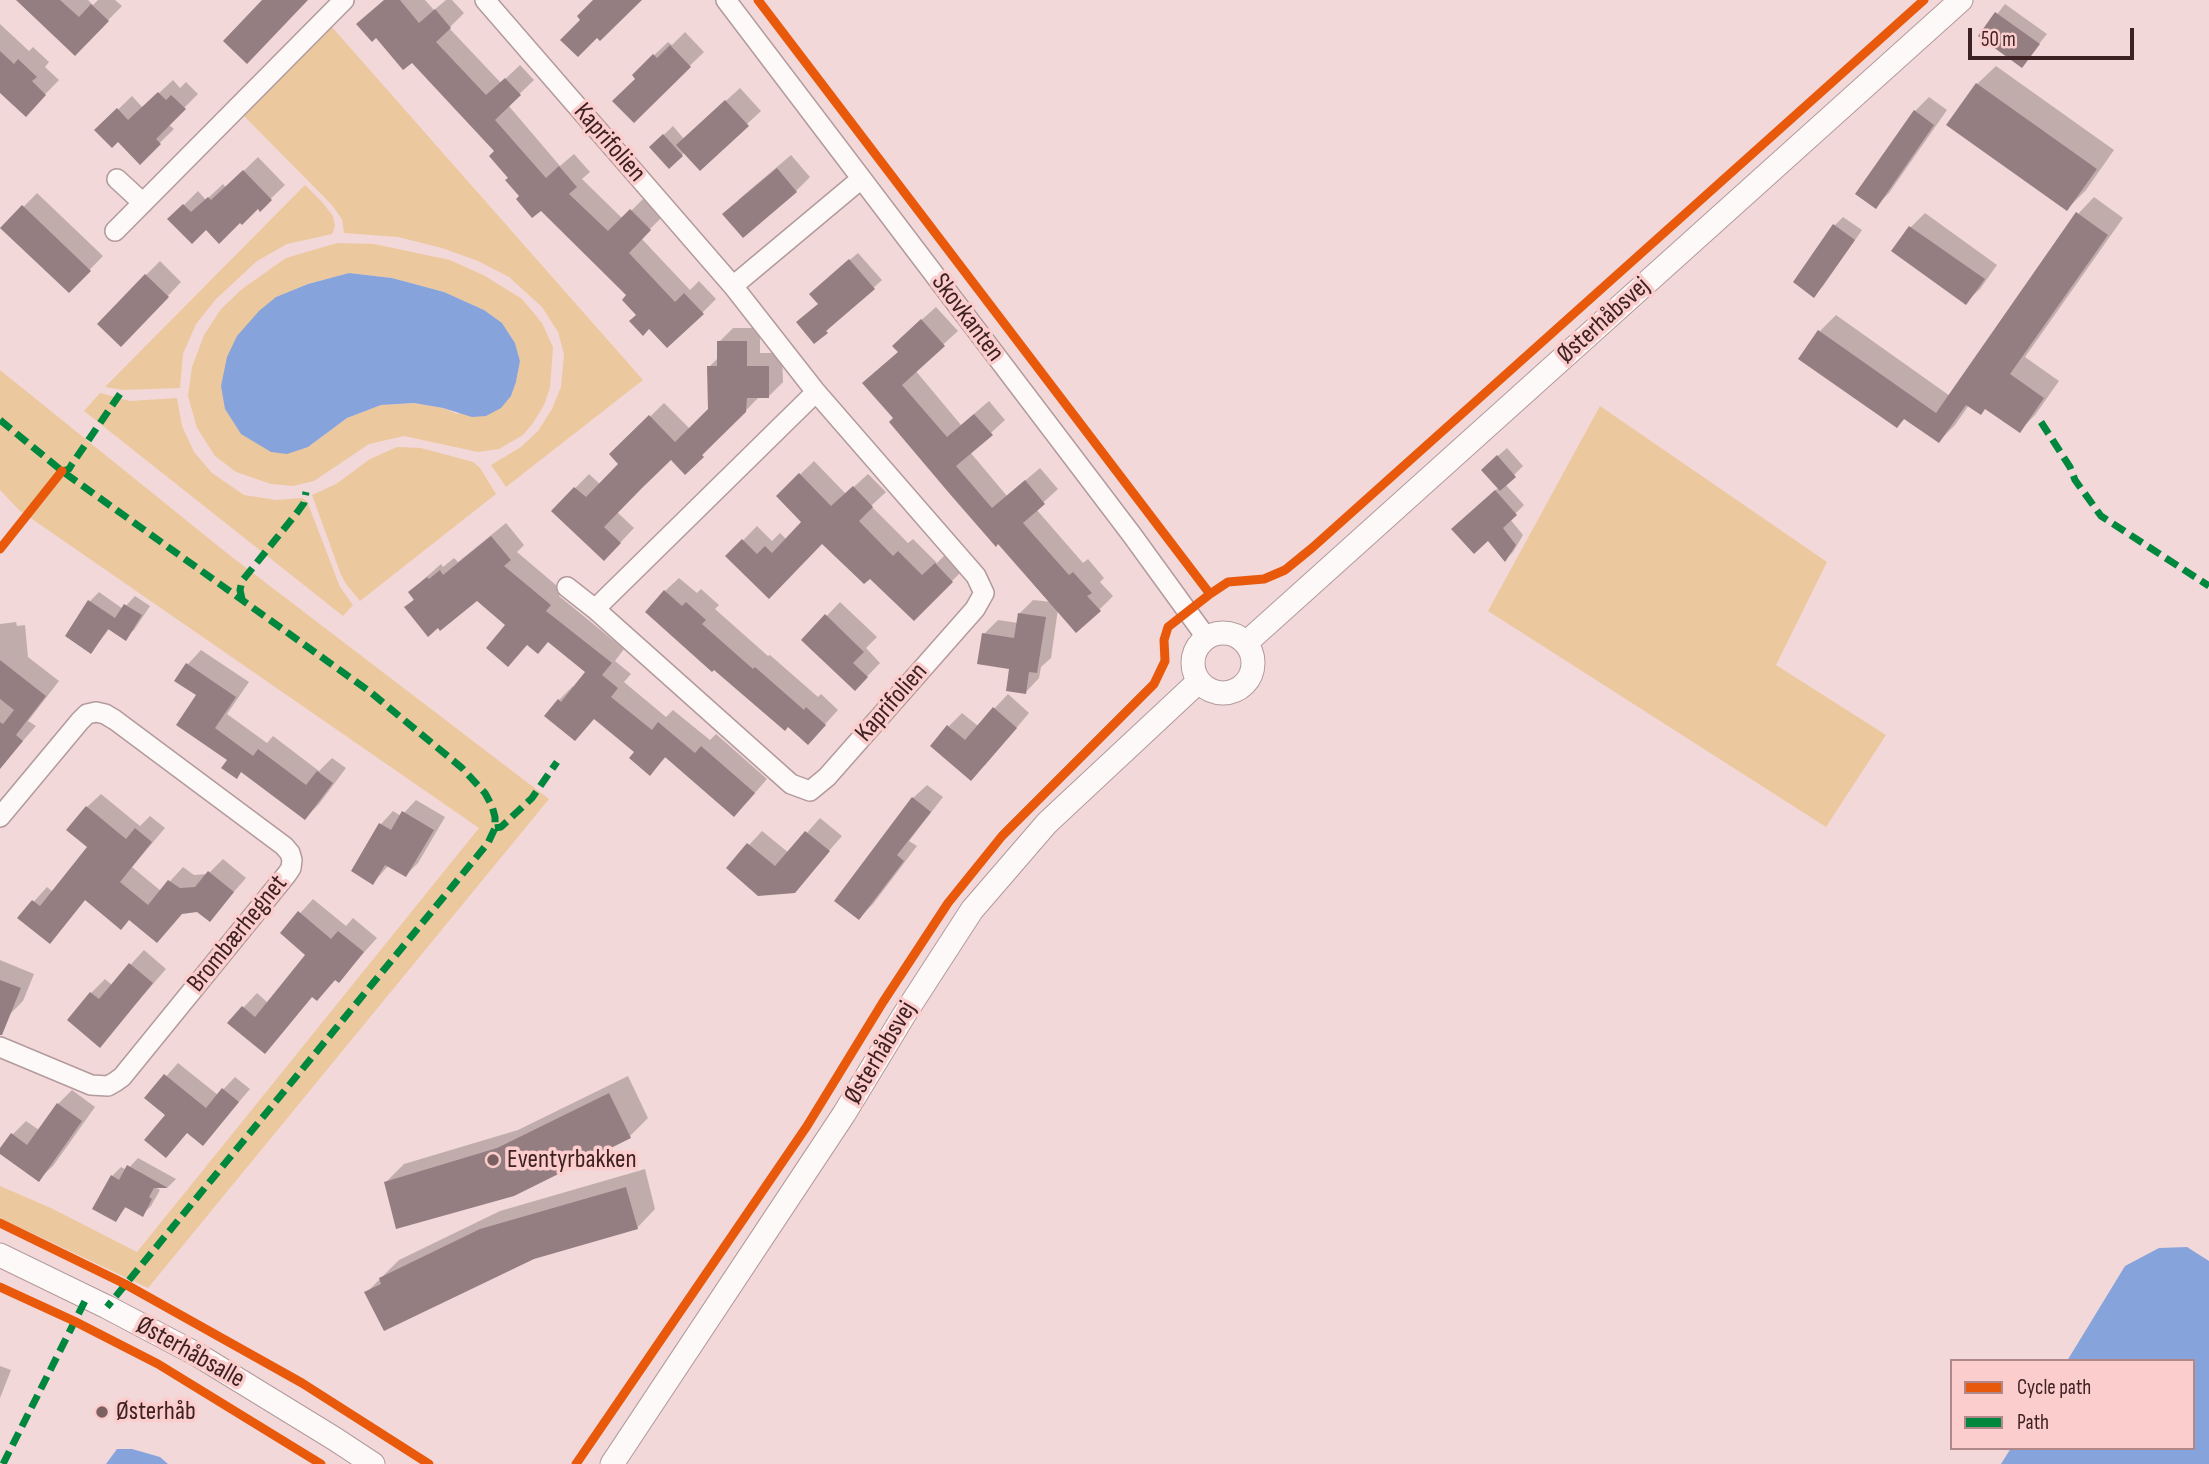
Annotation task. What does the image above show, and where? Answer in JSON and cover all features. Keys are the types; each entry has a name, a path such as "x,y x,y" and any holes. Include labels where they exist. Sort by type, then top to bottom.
{"street":[{"path":"115,231 344,0"},
{"name":"Kaprifolien","path":"485,0 733,286 816,392 976,576 984,593 975,609 827,777 810,791 791,784 567,587"},
{"name":"Skovkanten","path":"726,0 1132,535 1206,637"},
{"name":"Østerhåbsvej","path":"1246,643 1961,0"},
{"path":"117,179 143,204"},
{"path":"733,286 860,179"},
{"path":"595,609 816,392"},
{"path":"1227,632 1246,643 1251,649 1253,665 1248,680 1242,686 1228,693 1219,693 1204,688 1198,682 1194,674 1193,658 1200,642 1206,637 1227,632"},
{"name":"Østerhåbsvej","path":"612,1464 844,1114 972,910 1047,823 1198,682"},
{"name":"Brombærhegnet","path":"0,817 80,720 87,714 96,712 115,720 284,846 292,860 287,874 122,1077 115,1082 108,1086 91,1085 0,1047"},
{"name":"Østerhåbsalle","path":"0,1255 198,1355 373,1464"}],"shaded area":[{"path":"331,26 643,380 506,487 491,465 521,447 538,431 552,409 561,387 564,354 558,332 542,307 509,277 478,261 442,248 398,237 344,233 342,219 332,205 244,116"},
{"path":"305,185 333,216 335,226 332,234 287,244 257,261 216,299 196,324 183,354 180,388 123,390 105,387"},
{"path":"337,243 374,244 450,260 485,276 522,299 542,323 553,347 550,388 533,423 523,435 499,449 478,452 404,436 369,444 314,481 293,486 271,484 236,472 215,456 197,428 188,396 192,367 204,335 221,309 242,289 286,258","holes":["349,273 392,278 444,292 484,310 502,323 515,343 520,361 511,396 457,414 443,408 414,403 381,405 347,418 308,447 276,297 308,284"]},
{"path":"0,370 228,554 549,799 148,1288 0,1218 0,1186 51,1208 137,1252 479,828 19,510 0,490"},
{"path":"100,393 130,401 177,398 182,426 194,452 212,473 244,495 276,500 302,498 307,501 340,587 353,605 343,616 84,411"},
{"path":"1600,406 1827,562 1776,665 1886,735 1826,827 1488,611"},
{"path":"397,447 421,448 473,462 480,468 496,494 360,601 341,575 312,495 336,484 370,459"}],"water":[{"path":"349,273 392,278 444,292 484,310 502,323 515,343 520,361 511,396 501,408 486,416 472,417 414,403 381,405 347,418 308,447 287,454 271,452 241,434 225,409 221,386 227,357 237,336 259,311 276,297 308,284"},
{"path":"2187,1247 2209,1261 2209,1464 2001,1464 2010,1450 2195,1450 2195,1359 2068,1359 2125,1266 2159,1248"},
{"path":"117,1449 132,1449 160,1457 168,1464 106,1464"}],"building":[{"path":"16,0 60,0 79,17 91,4 109,21 75,56"},
{"path":"262,0 308,0 247,64 223,41"},
{"path":"384,0 400,0 419,23 435,9 451,28 436,42 486,95 505,78 521,95 495,120 546,178 559,166 577,187 569,194 608,231 630,209 651,230 629,253 675,302 684,293 704,314 667,348 649,329 643,336 629,321 636,315 622,300 626,295 541,211 532,218 516,199 519,196 505,180 508,178 489,156 494,151 412,63 403,70 376,38 372,42 356,24"},
{"path":"593,0 642,0 600,41 597,38 578,57 560,40 580,20 577,16"},
{"path":"1995,12 2040,44 2022,68 1978,36"},
{"path":"670,45 691,67 634,123 612,101 635,79 632,75 653,54 657,58"},
{"path":"0,51 14,64 18,59 37,77 32,81 46,95 26,117 0,93"},
{"path":"1976,83 2097,169 2067,211 1946,125"},
{"path":"158,92 166,100 171,95 186,109 156,139 161,144 140,165 118,142 112,148 94,130 117,108 128,120"},
{"path":"725,100 749,126 700,171 676,145"},
{"path":"1914,110 1934,125 1876,209 1855,194"},
{"path":"663,134 683,156 669,169 649,147"},
{"path":"777,168 797,192 743,238 722,214"},
{"path":"243,170 272,200 242,225 240,223 219,244 206,230 192,244 167,219 183,204 191,212 208,197 211,200"},
{"path":"22,205 91,271 69,293 0,228"},
{"path":"2076,212 2108,235 2010,374 2044,398 2020,433 1985,409 1981,415 1966,405 1939,443 1904,419 1897,428 1798,359 1818,330 1936,413"},
{"path":"1833,224 1855,240 1814,298 1793,282"},
{"path":"1909,226 1985,279 1966,305 1891,251"},
{"path":"849,259 875,289 814,344 796,322 818,304 809,294"},
{"path":"145,274 169,297 121,347 97,324"},
{"path":"921,319 945,346 902,385 947,437 974,414 993,435 956,466 992,508 1025,480 1045,504 1023,523 1069,575 1073,572 1092,593 1087,596 1101,611 1076,633 949,493 889,422 893,418 862,383 898,352 892,346"},
{"path":"717,341 747,341 747,366 769,366 769,398 747,398 746,412 685,475 671,460 642,488 604,527 621,543 604,561 551,511 574,487 586,497 618,464 609,454 649,415 675,442 708,409 707,366 717,366"},
{"path":"1497,455 1516,477 1500,491 1481,470"},
{"path":"799,473 831,506 853,486 873,507 859,521 893,556 898,551 922,575 935,563 953,582 914,621 870,579 864,584 822,544 769,599 725,556 742,539 757,554 765,546 772,553 801,522 776,496"},
{"path":"1495,490 1517,515 1503,528 1516,545 1505,562 1488,541 1474,554 1451,529"},
{"path":"491,536 511,560 504,566 551,605 546,611 612,663 602,675 618,688 611,697 652,730 658,722 695,753 701,746 755,793 734,817 665,757 650,776 629,758 634,752 594,719 575,741 544,716 558,699 561,702 585,672 548,642 538,654 527,645 508,667 486,648 505,625 477,601 440,631 438,628 428,637 404,607 414,600 408,592 440,570 443,575"},
{"path":"664,590 682,606 686,602 706,620 702,624 753,669 755,667 804,710 806,707 826,725 808,745 788,727 785,731 714,670 712,672 645,612"},
{"path":"88,600 115,618 124,604 142,615 126,641 108,629 91,654 65,636"},
{"path":"1018,613 1046,617 1037,673 1029,672 1026,694 1006,691 1009,669 977,664 982,633 1014,638"},
{"path":"825,614 864,652 853,663 868,677 855,691 801,640"},
{"path":"0,660 46,696 16,735 23,741 0,769 0,722 3,724 14,710 0,699"},
{"path":"186,663 236,697 215,728 253,756 258,749 306,785 317,771 333,783 305,820 241,772 237,779 221,768 227,760 176,725 196,695 174,681"},
{"path":"993,707 1017,728 971,781 930,746 947,725 965,740"},
{"path":"912,797 931,812 897,855 904,861 859,920 834,901"},
{"path":"86,806 126,839 135,828 152,842 120,882 148,905 168,880 180,888 195,887 208,871 234,892 210,922 197,912 182,914 157,943 129,920 121,930 85,900 50,944 17,918 32,900 40,906 87,847 66,830"},
{"path":"402,811 434,830 406,877 385,865 373,885 351,871 379,823 391,830"},
{"path":"805,831 830,851 795,893 758,896 726,868 747,843 775,866"},
{"path":"298,911 331,939 338,931 364,952 339,983 335,980 317,1001 312,997 265,1054 227,1023 242,1006 255,1017 305,955 280,933"},
{"path":"129,963 153,983 100,1048 67,1020 90,992 99,999"},
{"path":"0,980 21,988 2,1035 0,1035"},
{"path":"164,1074 206,1108 222,1088 239,1102 203,1146 187,1133 166,1158 144,1140 165,1115 144,1098"},
{"path":"609,1093 631,1138 514,1196 396,1229 384,1182 497,1148"},
{"path":"57,1103 82,1121 39,1182 0,1154 0,1148 11,1133 27,1145"},
{"path":"127,1165 168,1188 154,1188 143,1217 125,1207 116,1222 92,1209 111,1175 119,1180"},
{"path":"626,1187 638,1229 534,1259 384,1331 364,1292 381,1284 379,1278 480,1229"}],"marked path":[{"path":"62,471 69,469 120,394"},
{"path":"0,420 62,471 369,691 462,768 485,793 495,817 495,828 488,843 107,1307"},
{"path":"2041,422 2070,467 2075,480 2101,516 2209,586"},
{"path":"242,599 242,581 304,503 306,492"},
{"path":"495,828 501,827 532,798 557,762"},
{"path":"3,1464 87,1297"}],"cycle path":[{"path":"576,1464 807,1126 948,903 1002,836 1154,684 1165,661 1164,640 1168,627 1210,594 758,0"},
{"path":"1210,594 1228,582 1264,579 1285,570 1312,548 1924,0"},
{"path":"0,549 62,471"},
{"path":"0,1223 125,1284 302,1383 429,1464"},
{"path":"0,1287 158,1364 321,1464"}],"place":[{"name":"Eventyrbakken","path":"493,1160"},
{"name":"Østerhåb","path":"102,1412"}]}
